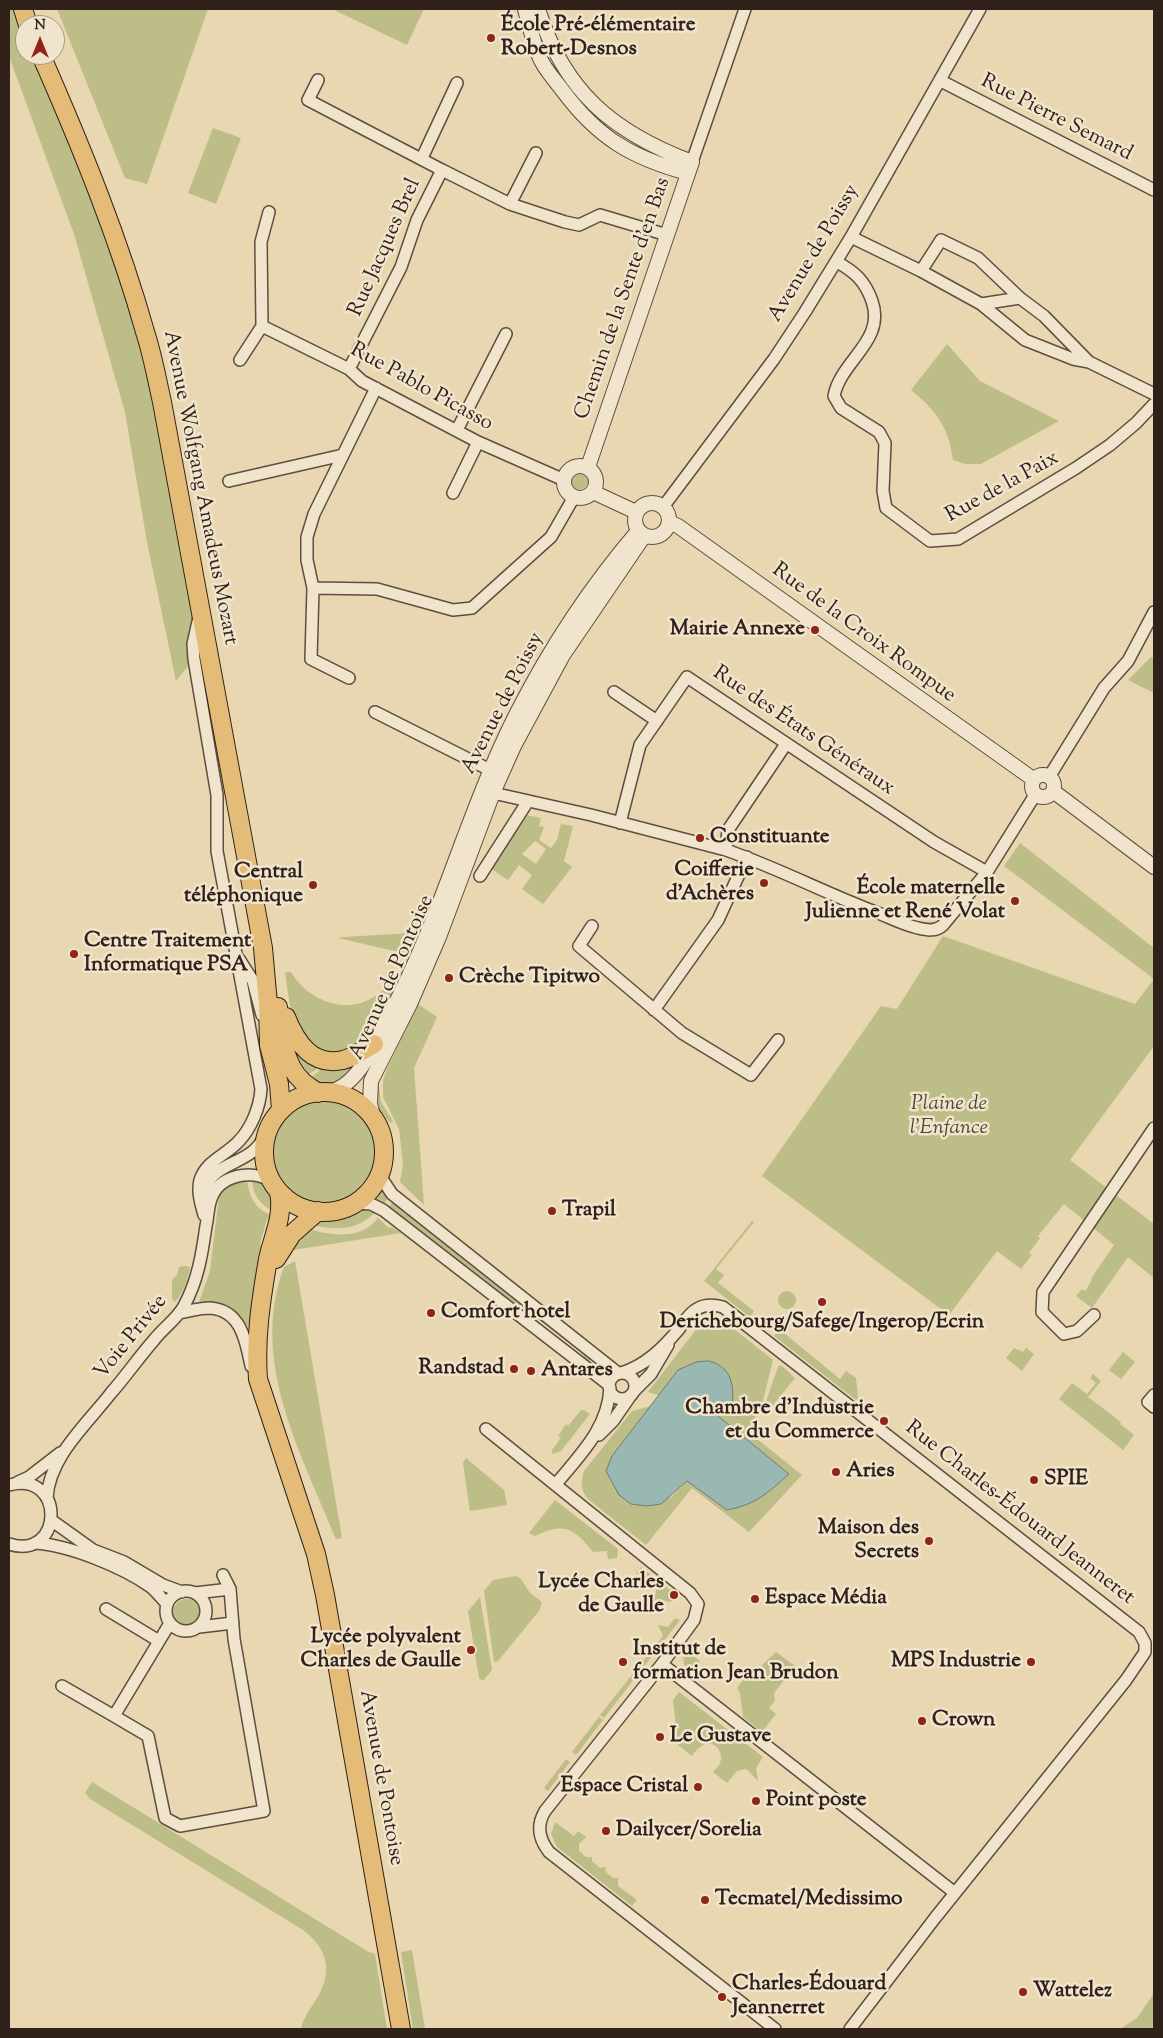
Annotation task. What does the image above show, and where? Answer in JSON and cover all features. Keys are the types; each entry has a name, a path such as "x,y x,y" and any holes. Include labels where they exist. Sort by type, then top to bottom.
{"main road":[{"name":"Avenue Wolfgang Amadeus Mozart","path":"45,65 100,198 147,336 162,402 263,948"},
{"path":"263,948 277,997 295,1039 306,1051 322,1060 332,1062 356,1055 374,1044"},
{"path":"263,948 271,1056 280,1091 281,1110"},
{"path":"277,997 282,1037 294,1071 302,1081 323,1093 354,1101 362,1106 379,1129 383,1146 381,1168 371,1188 355,1202 334,1211 318,1211 297,1205 275,1186 264,1157 270,1124 281,1110 302,1096 323,1093"},
{"name":"Avenue de Pontoise","path":"275,1186 281,1207 260,1304 257,1340 258,1379 316,1554 401,2029"},
{"name":"Avenue de Pontoise","path":"260,1304 271,1270 281,1248 292,1234 318,1211"}],"street":[{"path":"525,9 540,58 576,109 595,128 611,141 663,166 690,168"},
{"path":"538,9 546,33 563,67 590,101 608,118 690,168"},
{"path":"690,168 745,9"},
{"name":"Avenue de Poissy","path":"663,507 774,359 837,262 980,9"},
{"path":"318,80 308,100 442,170"},
{"name":"Rue Pierre Semard","path":"940,81 1154,190"},
{"path":"422,158 457,83"},
{"path":"510,204 536,153"},
{"name":"Chemin de la Sente d'en Bas","path":"582,467 598,436 690,168"},
{"name":"Rue Jacques Brel","path":"350,368 401,267 417,220 442,170 510,204 565,222 580,225 600,215 667,235"},
{"path":"240,360 262,326 261,242 269,212"},
{"path":"851,237 921,271 981,304 1025,340 1073,359 1090,362 1154,394"},
{"path":"921,271 941,240 978,258 1020,298 1044,316 1090,362"},
{"name":"Rue de la Paix","path":"837,262 850,270 866,286 876,313 873,331 836,384 834,396 841,408 879,432 885,443 883,491 886,508 930,541 958,539 1076,468 1136,423 1154,404"},
{"path":"981,304 1020,298"},
{"name":"Rue Pablo Picasso","path":"262,326 350,368 362,381 478,442 564,480"},
{"path":"456,430 506,334"},
{"path":"349,678 311,659 313,588 307,560 308,537 314,514 376,388"},
{"path":"453,493 478,442"},
{"path":"229,481 343,455"},
{"path":"582,467 592,471 597,481 593,492 582,498 574,497 566,490 564,480 566,474 582,467"},
{"path":"593,492 636,512"},
{"path":"313,588 377,589 453,610 472,608 551,537 574,497"},
{"path":"651,502 663,507 669,516 669,522 662,534 650,537 641,533 634,522 636,512 645,504 651,502"},
{"name":"Rue de la Croix Rompue","path":"669,522 678,526 800,612 1033,779"},
{"name":"Avenue de Poissy","path":"469,855 488,790 490,770 540,669 584,602 641,533"},
{"name":"Avenue de Poissy","path":"444,916 488,790 514,746 563,654 641,533"},
{"path":"201,610 193,644 194,659 215,778 218,851 236,956 257,1060 261,1094 257,1109 247,1130 238,1142 220,1155 200,1180 199,1194 204,1215"},
{"path":"1049,776 1104,688 1128,661 1154,612"},
{"name":"Rue des États Généraux","path":"620,823 640,745 687,677 934,842 986,872"},
{"path":"614,692 657,721"},
{"path":"376,712 490,770"},
{"path":"726,850 728,830 786,744"},
{"path":"1043,774 1049,776 1054,783 1053,791 1047,797 1038,797 1032,790 1033,779 1043,774"},
{"path":"488,790 726,850 866,909 917,928 936,930 943,925 986,872 1035,795"},
{"path":"1053,791 1154,867"},
{"path":"480,876 528,801"},
{"name":"Avenue de Pontoise","path":"374,1120 370,1104 371,1082 410,1004 469,855"},
{"path":"654,1010 718,920 746,857"},
{"name":"Avenue de Pontoise","path":"323,1093 342,1088 355,1076 444,916"},
{"path":"592,926 579,946 682,1033 751,1075 778,1040"},
{"path":"236,956 253,981 269,1036"},
{"path":"203,1243 204,1191 210,1179 217,1171 253,1152 267,1133"},
{"path":"1094,1315 1077,1330 1064,1334 1042,1312 1043,1292 1152,1136"},
{"path":"355,1202 371,1204 383,1210 610,1386 617,1397 624,1398 632,1393 635,1384 632,1377 620,1373 392,1194 383,1181 381,1168"},
{"path":"203,1243 211,1200 217,1188 229,1179 241,1175 255,1175 275,1186"},
{"name":"Voie Privée","path":"69,1445 155,1338 179,1313 196,1279 203,1243"},
{"name":"Rue Charles-Édouard Jeanneret","path":"620,1373 639,1367 670,1339 695,1310 708,1305 723,1307 1139,1632 1145,1643 1144,1652 1126,1680 955,1893 850,2029"},
{"path":"179,1313 209,1308 218,1310 234,1319 240,1327 247,1344 252,1369 258,1379"},
{"name":"Rue Charles-Édouard Jeanneret","path":"590,1442 613,1421 632,1393 645,1381 659,1362 670,1339"},
{"path":"556,1484 590,1442 606,1415 612,1378 620,1373"},
{"path":"1154,1395 1148,1402 1154,1407"},
{"path":"486,1429 695,1598 698,1608 694,1620 662,1664 545,1811 539,1824 540,1837 549,1852 775,2029"},
{"path":"12,1484 34,1474 69,1445"},
{"path":"47,1498 53,1472 69,1445"},
{"path":"9,1544 22,1546 35,1542 45,1534 51,1520 52,1510 47,1498 36,1487 26,1484 12,1484"},
{"path":"51,1520 93,1550 124,1562 163,1585 182,1592 195,1593 230,1589"},
{"path":"35,1542 59,1546 124,1570 152,1588 167,1604"},
{"path":"62,1686 148,1736 165,1818 180,1826 264,1811 233,1623 230,1589 223,1575"},
{"path":"182,1592 176,1594 167,1604 167,1617 174,1628 187,1632 200,1627 233,1623"},
{"path":"195,1593 200,1597 206,1608 206,1615 200,1627"},
{"path":"106,1609 159,1642"},
{"path":"114,1716 170,1623"},
{"path":"662,1664 955,1893"}],"green space":[{"path":"9,9 23,9 24,15 15,15 15,65 44,65 147,336 201,610 194,659 176,681 147,542 125,412 74,234 9,56"},
{"path":"57,9 208,9 147,184 125,178 65,29 65,15 59,15"},
{"path":"332,9 424,9 407,45"},
{"path":"213,128 241,138 216,204 188,193"},
{"path":"947,344 980,381 1059,421 981,464 965,464 953,460 948,438 940,420 928,405 911,390"},
{"path":"579,472 585,475 588,481 585,487 579,490 573,487 570,481 573,475"},
{"path":"1151,657 1154,658 1154,693 1128,680"},
{"path":"526,815 541,818 539,826 544,827 539,840 551,848 557,840 561,824 573,826 564,861 572,867 543,904 522,889 532,875 519,865 508,880 490,868","holes":["535,841 546,849 536,864 522,854"]},
{"path":"1020,843 1154,948 1154,979 1004,866"},
{"path":"412,933 403,953 338,938 344,937"},
{"name":"Plaine de l'Enfance","path":"943,936 1135,1004 1154,979 1154,1046 1070,1160 1154,1224 1154,1278 1128,1257 1092,1308 1076,1296 1082,1289 1085,1291 1092,1277 1114,1245 1064,1204 1038,1236 1040,1238 1029,1253 1032,1255 1021,1269 997,1251 949,1315 762,1176 881,1006 897,1009"},
{"path":"285,972 291,972 304,988 312,994 330,1003 340,1005 361,1003 377,995 390,984 395,989 380,1019 368,1033 356,1044 342,1051 328,1052 314,1046 296,1024"},
{"path":"418,1004 437,1017 414,1068 424,1205 400,1182 403,1164 399,1129 383,1097 383,1081 387,1069"},
{"path":"290,1043 318,1064 316,1070 303,1077"},
{"path":"356,1064 348,1079 342,1081 324,1085 308,1080 318,1072 322,1065"},
{"path":"376,1084 379,1087 381,1102 393,1121 390,1123 376,1105"},
{"path":"324,1100 344,1104 353,1108 361,1115 368,1123 372,1132 376,1152 372,1172 368,1181 361,1189 353,1196 344,1200 324,1204 304,1200 295,1196 287,1189 280,1181 276,1172 272,1152 276,1132 280,1123 287,1115 295,1108 304,1104"},
{"path":"247,1179 249,1192 254,1202 262,1210 273,1216 273,1219 267,1219 260,1244 266,1254 250,1325 247,1326 241,1317 227,1306 216,1302 199,1302 210,1271 219,1196 231,1184"},
{"path":"252,1179 263,1184 269,1191 273,1211 258,1198"},
{"path":"382,1189 388,1198 384,1204 374,1199"},
{"path":"393,1201 523,1304 518,1310 389,1207"},
{"path":"363,1208 378,1210 362,1222 346,1228 310,1225 319,1220 345,1215"},
{"path":"378,1218 389,1228 391,1227 401,1233 293,1250 309,1229 337,1234 355,1233 371,1225"},
{"path":"752,1221 754,1222 716,1269 724,1275 718,1283 754,1311 750,1317 704,1281"},
{"path":"295,1261 342,1538 336,1539 295,1440 276,1372 272,1337 275,1302 284,1267"},
{"path":"179,1267 190,1267 188,1276 183,1290 175,1302 172,1299 172,1280 177,1275"},
{"path":"787,1291 793,1294 796,1300 793,1306 787,1309 781,1306 778,1300 781,1294"},
{"path":"531,1310 591,1358 588,1362 583,1360 584,1356 579,1351 539,1320 534,1321 527,1315"},
{"path":"710,1319 724,1321 773,1360 762,1405 747,1431 802,1475 749,1532 692,1488 646,1545 589,1500 584,1494 582,1487 584,1471 632,1411 651,1406 642,1417 670,1498 687,1481 727,1510 788,1474 718,1416 723,1411 678,1370 659,1395 648,1392 698,1327"},
{"path":"779,1329 840,1379 846,1371 856,1378 858,1399 856,1400 774,1336"},
{"path":"1014,1348 1023,1352 1026,1348 1034,1354 1022,1371 1006,1358"},
{"path":"1123,1352 1135,1362 1121,1379 1109,1370"},
{"path":"781,1365 795,1378 766,1414 764,1407 778,1367"},
{"path":"1093,1374 1101,1381 1088,1397 1121,1422 1120,1424 1134,1435 1123,1450 1059,1399 1072,1383 1087,1394 1096,1383 1090,1378"},
{"path":"581,1410 590,1414 561,1451 552,1454 552,1450 561,1438 558,1436 566,1424 568,1426"},
{"path":"466,1458 504,1490 507,1505 470,1511 463,1463"},
{"path":"555,1500 618,1549 617,1558 608,1559 607,1551 593,1552 580,1537 568,1530 554,1529 535,1536 529,1533"},
{"path":"641,1567 676,1595 671,1602 663,1601 654,1604 652,1599 656,1589 636,1573"},
{"path":"516,1576 521,1579 530,1593 542,1602 539,1611 498,1661 494,1662 484,1591 493,1580"},
{"path":"480,1597 492,1670 483,1681 479,1678 468,1611"},
{"path":"187,1599 197,1603 201,1613 197,1623 187,1627 177,1623 173,1613 177,1603"},
{"path":"675,1618 680,1620 604,1718 600,1715 663,1636 658,1625 668,1627"},
{"path":"686,1650 700,1661 690,1675 684,1663"},
{"path":"776,1652 795,1666 774,1693 775,1701 769,1708 776,1714 762,1732 743,1717 740,1693 737,1688 754,1666 759,1668"},
{"path":"679,1692 763,1757 756,1768 758,1781 763,1785 758,1782 746,1769 737,1771 727,1783 713,1772 719,1764 721,1754 716,1746 712,1744 704,1744 692,1756 678,1745 673,1700"},
{"path":"599,1717 603,1720 576,1755 572,1752"},
{"path":"566,1759 570,1762 548,1791 544,1788"},
{"path":"92,1782 367,1951 375,1954 387,2029 301,2029 305,2017 317,1998 325,1979 325,1961 318,1945 303,1930 90,1799 85,1793"},
{"path":"555,1822 574,1836 578,1831 586,1837 579,1844 579,1851 586,1857 592,1857 592,1861 600,1868 605,1867 606,1872 613,1878 618,1878 618,1886 637,1900 632,1906 557,1847 551,1834"},
{"path":"412,1950 425,2029 413,2029 401,1952"},
{"path":"1154,1993 1154,2026 1149,2029 1120,2029 1137,2018"}],"water":[{"path":"709,1361 725,1370 731,1382 733,1396 730,1415 723,1411 718,1416 789,1474 761,1497 746,1505 727,1510 687,1481 661,1504 647,1506 631,1504 619,1495 606,1471 612,1456 678,1370 696,1362"}],"place":[{"name":"École Pré-élémentaire Robert-Desnos","path":"491,38"},
{"name":"Mairie Annexe","path":"815,630"},
{"name":"Constituante","path":"700,838"},
{"name":"Coifferie d'Achères","path":"764,883"},
{"name":"Central téléphonique","path":"313,885"},
{"name":"École maternelle Julienne et René Volat","path":"1015,901"},
{"name":"Centre Traitement Informatique PSA","path":"74,954"},
{"name":"Crèche Tipitwo","path":"449,978"},
{"name":"Trapil","path":"552,1211"},
{"name":"Derichebourg/Safege/Ingerop/Ecrin","path":"822,1302"},
{"name":"Comfort hotel","path":"431,1313"},
{"name":"Randstad","path":"514,1369"},
{"name":"Antares","path":"531,1371"},
{"name":"Chambre d'Industrie et du Commerce","path":"884,1421"},
{"name":"Aries","path":"836,1472"},
{"name":"SPIE","path":"1034,1480"},
{"name":"Maison des Secrets","path":"929,1541"},
{"name":"Lycée Charles de Gaulle","path":"674,1595"},
{"name":"Espace Média","path":"755,1599"},
{"name":"Lycée polyvalent Charles de Gaulle","path":"471,1650"},
{"name":"Institut de formation Jean Brudon","path":"623,1662"},
{"name":"MPS Industrie","path":"1031,1662"},
{"name":"Crown","path":"922,1721"},
{"name":"Le Gustave","path":"660,1737"},
{"name":"Espace Cristal","path":"698,1787"},
{"name":"Point poste","path":"756,1801"},
{"name":"Dailycer/Sorelia","path":"606,1831"},
{"name":"Tecmatel/Medissimo","path":"705,1900"},
{"name":"Wattelez","path":"1023,1992"},
{"name":"Charles-Édouard Jeannerret","path":"722,1997"}]}
